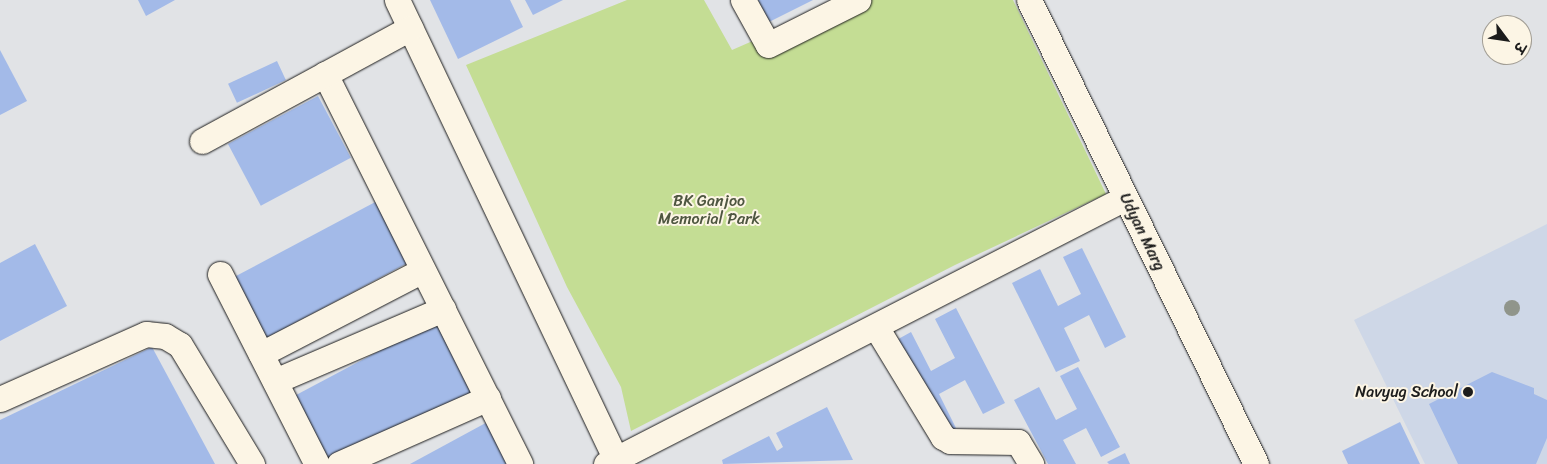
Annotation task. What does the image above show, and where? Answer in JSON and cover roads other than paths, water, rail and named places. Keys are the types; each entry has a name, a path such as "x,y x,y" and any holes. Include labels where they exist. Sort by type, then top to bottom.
{"street":[{"path":"397,0 613,462 1125,198"},
{"path":"743,0 768,46 858,0"},
{"name":"Udyan Marg","path":"1029,0 1256,464"},
{"path":"202,141 410,28"},
{"path":"325,74 520,464"},
{"path":"261,354 423,270"},
{"path":"220,274 316,464"},
{"path":"274,381 443,309"},
{"path":"876,327 943,437 950,441 1018,442 1031,464"},
{"path":"0,400 146,334 166,336 180,345 252,464"},
{"path":"339,464 488,398"}],"place":[{"name":"Navyug School","path":"1468,392"}],"park label":[{"name":"BK Ganjoo Memorial Park","path":"709,210"}]}
